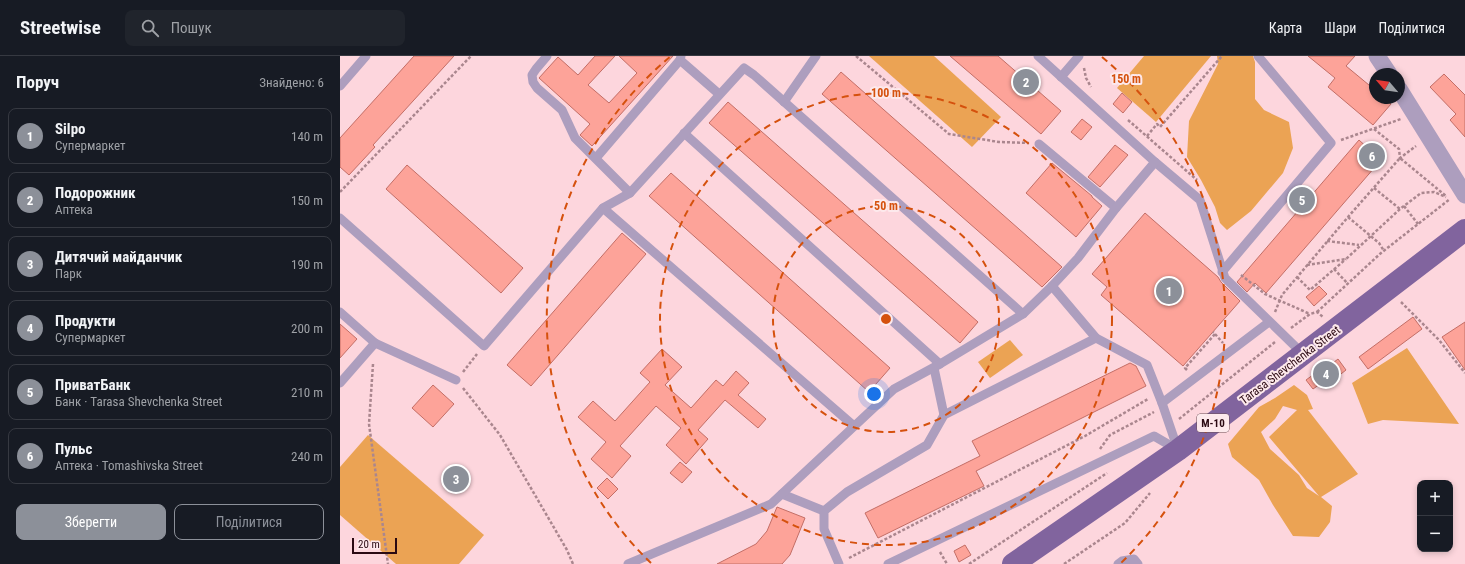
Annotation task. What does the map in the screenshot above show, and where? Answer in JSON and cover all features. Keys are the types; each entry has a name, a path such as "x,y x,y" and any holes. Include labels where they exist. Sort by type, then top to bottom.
{"main road":[{"name":"Tarasa Shevchenka Street","path":"1013,564 1178,450 1465,230"}],"street":[{"path":"1377,56 1385,68"},
{"path":"1405,98 1461,191 1457,197"}],"lane":[{"path":"340,86 366,56"},
{"path":"547,56 532,75 533,82 537,88 562,110 575,138 630,193"},
{"path":"784,102 816,56"},
{"path":"1038,56 1155,162 1200,200 1224,278 1303,354"},
{"path":"1061,77 1079,56"},
{"path":"1222,272 1331,143 1258,56"},
{"path":"596,158 680,58 719,94"},
{"path":"340,218 484,346 603,208 630,193 744,68 754,75 1022,314"},
{"path":"684,133 937,366 944,415"},
{"path":"1039,144 1116,208"},
{"path":"628,564 771,504 894,389 937,366 1022,314 1052,286 1078,258 1116,208 1155,162"},
{"path":"603,208 854,426"},
{"path":"1052,286 1096,338 1146,365 1162,403 1178,450"},
{"path":"340,312 375,343 456,380"},
{"path":"1162,403 1269,322"},
{"path":"824,511 847,492 927,445 944,415 1096,338"},
{"path":"340,383 375,343"},
{"path":"888,564 1154,436 1178,450"},
{"path":"782,494 824,511"},
{"path":"824,511 824,529 839,564"},
{"path":"1118,564 1122,561 1134,559 1138,564"}],"path":[{"path":"340,192 471,56"},
{"path":"856,56 949,134 999,142 1039,144"},
{"path":"1147,136 1157,124 1160,127 1222,56"},
{"path":"1331,143 1416,114"},
{"path":"1374,129 1399,150 1400,158 1457,197"},
{"path":"1277,309 1282,295 1400,158 1429,137"},
{"path":"1374,188 1400,209"},
{"path":"1297,277 1310,290 1400,209 1421,193 1434,192 1457,197"},
{"path":"1296,323 1310,314 1317,312 1384,251 1418,224 1457,197"},
{"path":"1404,206 1418,224"},
{"path":"1348,217 1379,243 1384,251"},
{"path":"1327,241 1360,246"},
{"path":"1306,266 1346,258"},
{"path":"1334,269 1348,284"},
{"path":"1401,302 1439,340 1465,373"},
{"path":"1317,312 1324,317"},
{"path":"1187,370 1185,368 1214,333 1223,343"},
{"path":"375,343 369,424 388,564"},
{"path":"484,346 456,380 500,435 567,550 573,564"},
{"path":"849,558 1084,436 1141,404"},
{"path":"1098,450 1110,435 1152,412"},
{"path":"1064,564 1125,523 1151,491"}],"shaded area":[{"path":"869,56 934,56 1001,117 972,147"},
{"path":"1144,56 1211,56 1156,122 1117,88"},
{"path":"1217,56 1253,56 1255,62 1255,99 1264,110 1289,122 1293,148 1283,173 1251,211 1227,230 1220,223 1215,207 1187,157 1189,121 1218,64"},
{"path":"1010,340 1023,355 990,378 978,362"},
{"path":"1407,348 1459,424 1383,420 1368,424 1352,383"},
{"path":"1294,385 1307,395 1313,409 1308,410 1358,474 1321,497 1332,506 1330,522 1319,537 1293,536 1259,480 1232,457 1228,444 1259,407","holes":["1283,406 1297,410 1269,437 1319,496 1307,488 1299,475 1270,449 1261,432 1275,419"]},
{"path":"368,435 484,535 459,564 396,564 340,515 340,467"}],"building":[{"path":"414,56 454,56 373,145 375,147 349,175 340,167 340,138"},
{"path":"595,56 615,56 588,85 609,103 637,73 619,56 673,56 592,146 580,135 590,124 539,78 558,57 578,75"},
{"path":"950,56 998,56 1061,111 1041,134"},
{"path":"1308,56 1355,56 1346,66 1369,85 1369,104 1391,104 1373,125 1328,87 1335,78"},
{"path":"841,72 1062,267 1042,287 822,94"},
{"path":"1444,74 1465,95 1465,137 1450,120 1456,114 1430,87"},
{"path":"1122,93 1132,102 1123,113 1113,104"},
{"path":"728,102 978,322 960,343 709,123"},
{"path":"1082,119 1092,127 1081,140 1071,132"},
{"path":"1359,140 1381,160 1266,293 1255,283 1247,292 1237,282"},
{"path":"1115,145 1128,155 1100,187 1088,177"},
{"path":"1052,163 1102,206 1076,237 1026,193"},
{"path":"407,165 523,268 501,293 386,189"},
{"path":"671,173 890,368 869,392 649,196"},
{"path":"1145,213 1218,277 1240,301 1183,366 1101,295 1107,287 1092,274"},
{"path":"622,233 646,254 531,386 507,365"},
{"path":"1319,286 1327,294 1314,306 1306,297"},
{"path":"1413,317 1422,329 1368,369 1359,357"},
{"path":"1465,322 1465,370 1442,337"},
{"path":"340,324 357,339 340,358"},
{"path":"662,349 682,367 665,385 691,408 716,380 723,386 736,371 749,383 738,395 766,419 758,428 725,400 698,430 708,439 686,464 666,445 681,428 656,406 620,446 631,456 612,478 591,459 606,442 578,417 593,401 615,421 650,382 640,373"},
{"path":"1338,359 1346,370 1327,385 1319,374"},
{"path":"1130,363 1136,366 1146,386 976,471 984,486 878,538 865,513 980,456 972,441"},
{"path":"1317,372 1323,382 1313,389 1306,380"},
{"path":"433,385 454,404 433,427 412,408"},
{"path":"680,462 692,472 682,483 670,473"},
{"path":"607,478 618,489 608,499 597,488"},
{"path":"777,507 805,518 790,555 782,564 717,564 756,544 767,531"},
{"path":"965,545 971,555 959,562 954,551"}],"place":[{"name":"Подорожник","path":"1026,82"},
{"name":"Пульс","path":"1372,156"},
{"name":"ПриватБанк","path":"1302,200"},
{"name":"Silpo","path":"1169,291"},
{"name":"Продукти","path":"1326,374"},
{"name":"Дитячий майданчик","path":"456,479"}]}
